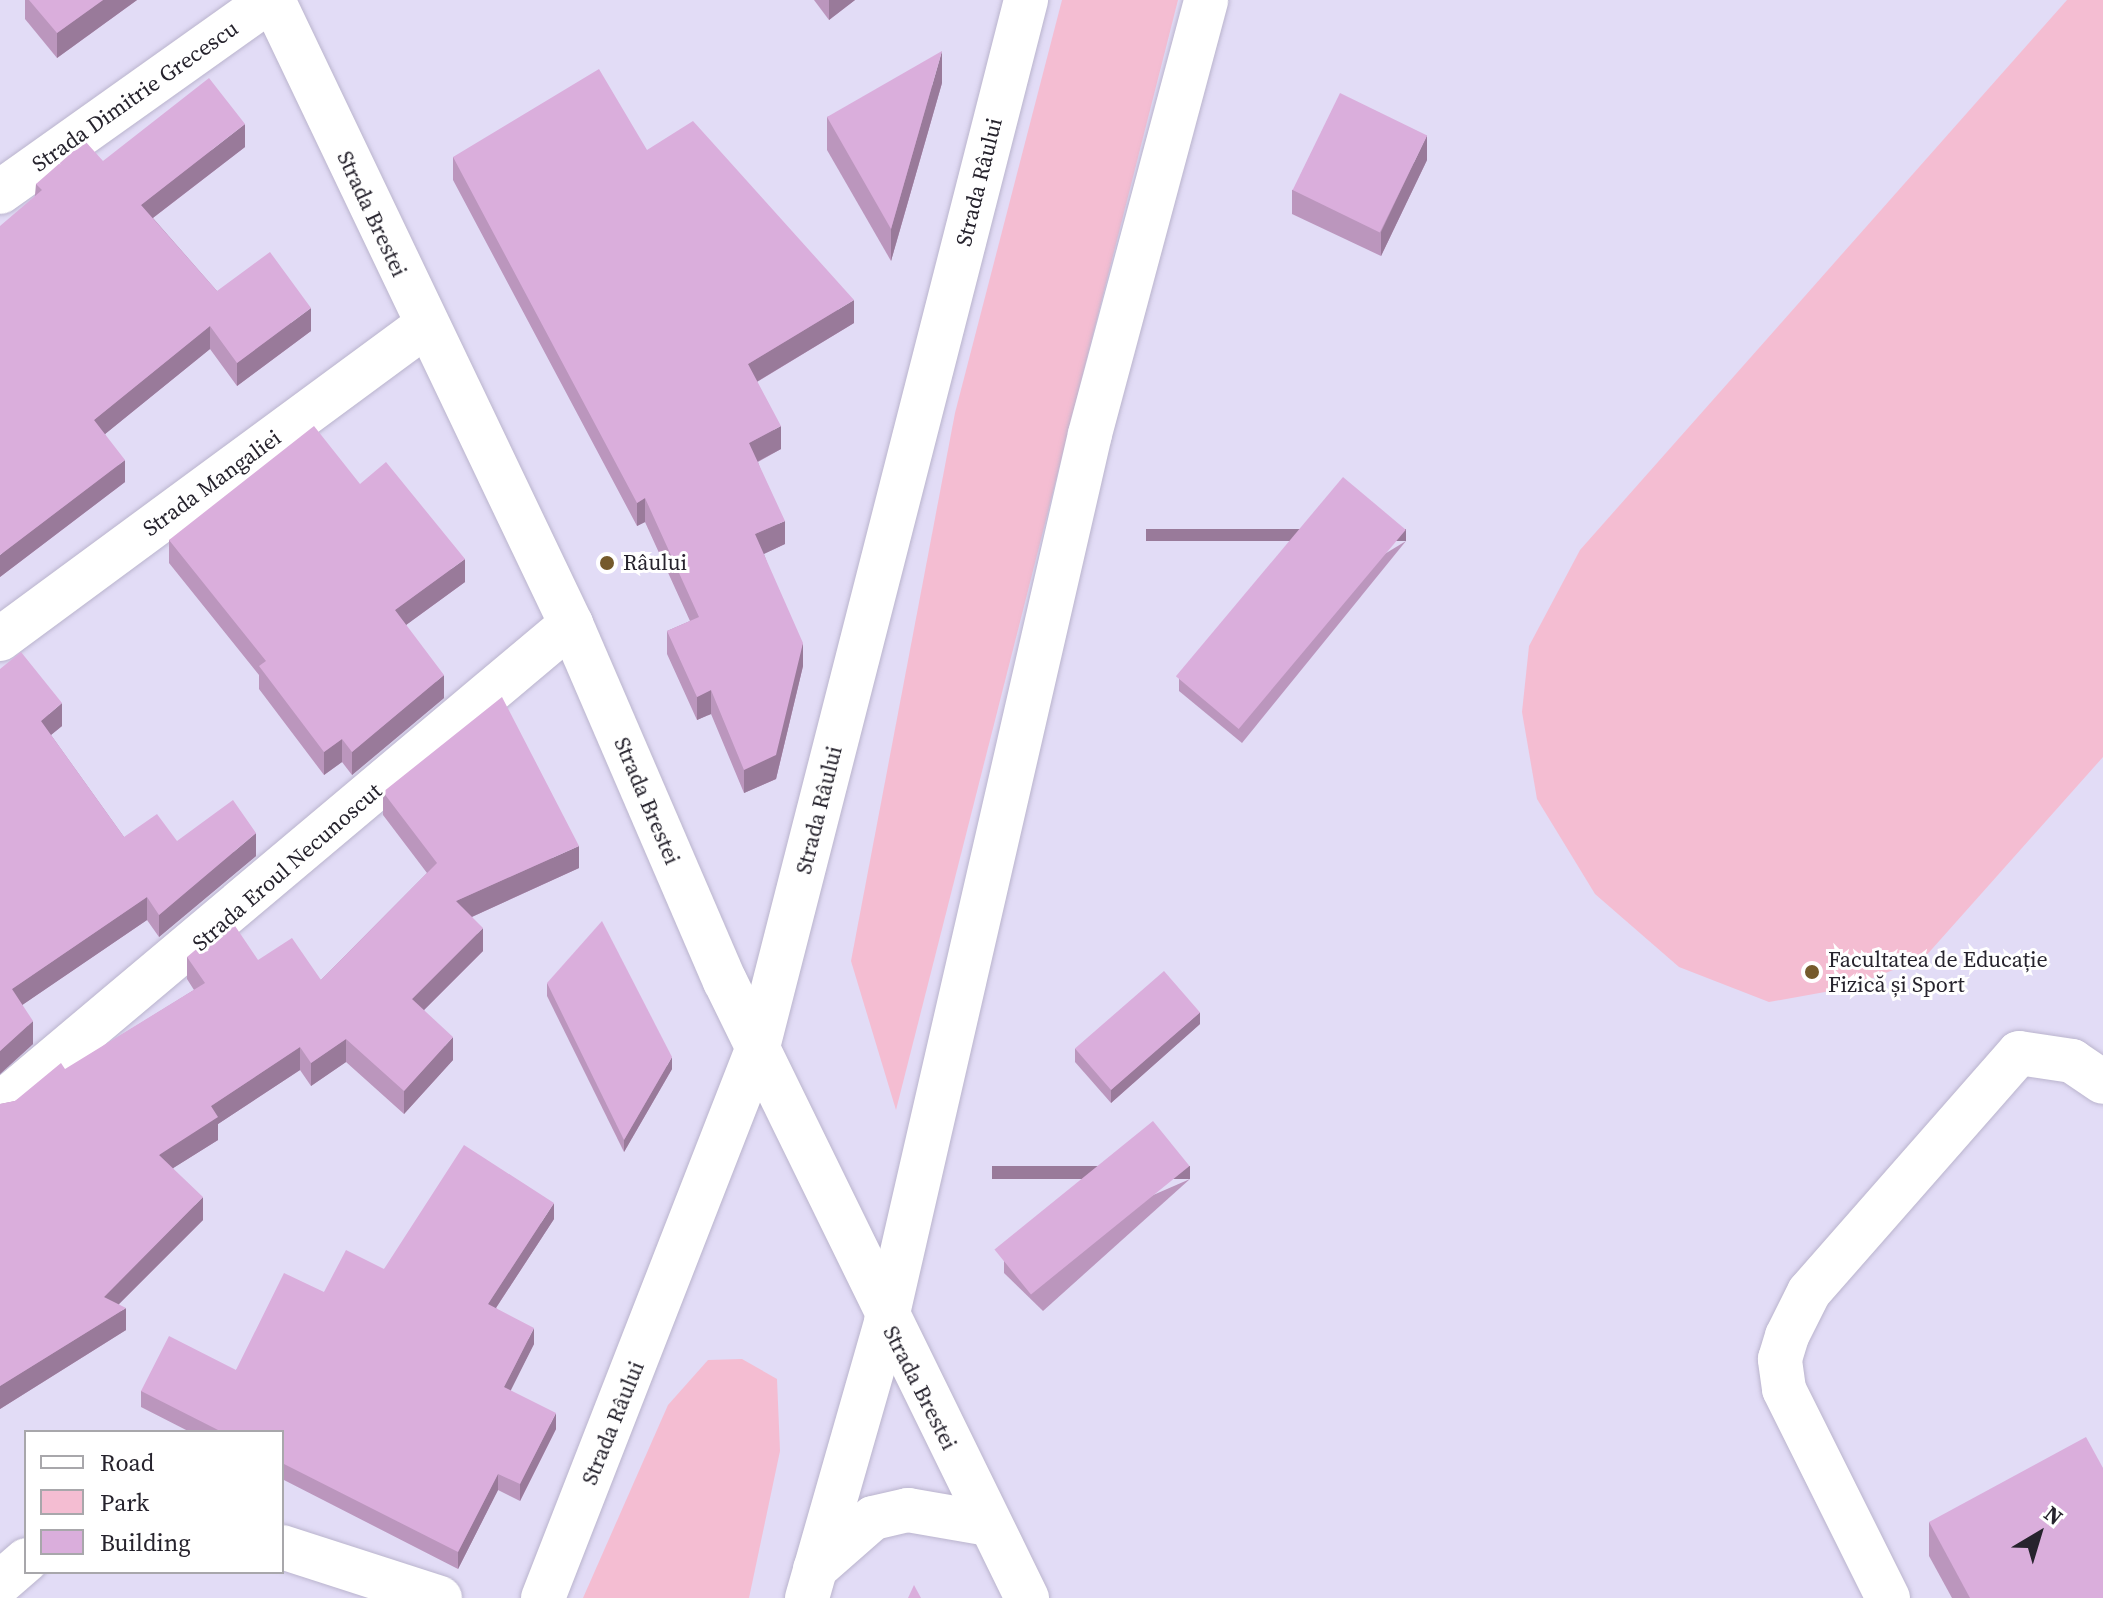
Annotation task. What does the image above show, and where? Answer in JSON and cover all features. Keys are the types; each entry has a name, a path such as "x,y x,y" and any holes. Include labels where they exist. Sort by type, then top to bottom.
{"main road":[{"name":"Strada Dimitrie Grecescu","path":"0,192 271,0"},
{"name":"Strada Brestei","path":"271,0 425,326 571,624 758,1047 886,1322 1027,1598"},
{"name":"Strada Râului","path":"543,1598 758,1047 1026,0"},
{"path":"810,1584 886,1322 1090,434 1206,0"},
{"name":"Strada Mangaliei","path":"0,639 425,326"},
{"name":"Strada Eroul Necunoscut","path":"0,1104 55,1065 571,624"},
{"path":"1888,1598 1784,1389 1780,1359 1787,1336 1809,1292 2019,1053 2072,1061 2103,1082"},
{"path":"810,1584 873,1518 908,1510 989,1524"},
{"path":"284,1548 440,1598"},
{"path":"0,1583 24,1562"}],"green space":[{"path":"1062,0 1178,0 896,1110 851,961 955,413"},
{"path":"2067,0 2103,0 2103,757 1924,958 1847,988 1769,1002 1679,967 1595,894 1537,799 1522,712 1529,646 1580,550"},
{"path":"742,1359 777,1379 780,1451 749,1598 583,1598 668,1405 708,1360"}],"building":[{"path":"29,0 103,0 57,33"},
{"path":"942,51 891,229 827,117"},
{"path":"599,69 647,150 693,121 854,300 748,364 781,426 749,443 785,521 755,534 803,643 776,755 744,770 711,690 697,697 667,631 699,617 645,498 637,503 453,157"},
{"path":"209,78 245,124 141,205 217,291 270,252 311,308 237,363 210,326 94,420 125,460 0,555 0,226 42,190 36,184 85,141 103,161"},
{"path":"1340,93 1427,136 1380,233 1293,190"},
{"path":"314,426 360,484 386,462 465,559 395,610 444,675 352,752 342,739 324,752 259,666 266,661 169,540"},
{"path":"1343,477 1406,530 1239,729 1176,676"},
{"path":"21,652 62,703 41,721 124,837 157,814 177,841 233,800 256,833 159,915 147,897 12,989 33,1021 0,1051 0,669"},
{"path":"502,697 579,846 456,901 483,928 412,999 453,1037 404,1091 346,1039 311,1063 300,1047 211,1106 218,1117 159,1155 203,1197 104,1297 126,1308 0,1386 0,1104 15,1101 61,1063 65,1069 205,983 187,957 231,920 258,960 292,938 321,980 437,863 383,792"},
{"path":"602,921 672,1057 624,1140 547,983"},
{"path":"1164,971 1200,1013 1111,1090 1075,1048"},
{"path":"1153,1121 1190,1166 1031,1294 994,1249"},
{"path":"464,1145 554,1203 488,1304 534,1328 504,1387 556,1413 520,1484 498,1474 458,1552 284,1464 284,1430 218,1430 141,1391 169,1336 236,1370 284,1273 324,1292 346,1250 384,1269"},
{"path":"2086,1437 2103,1468 2103,1598 1970,1598 1929,1522"},
{"path":"914,1585 921,1598 908,1598"}],"place":[{"name":"Râului","path":"607,563"},
{"name":"Facultatea de Educație Fizică și Sport","path":"1812,972"}]}
